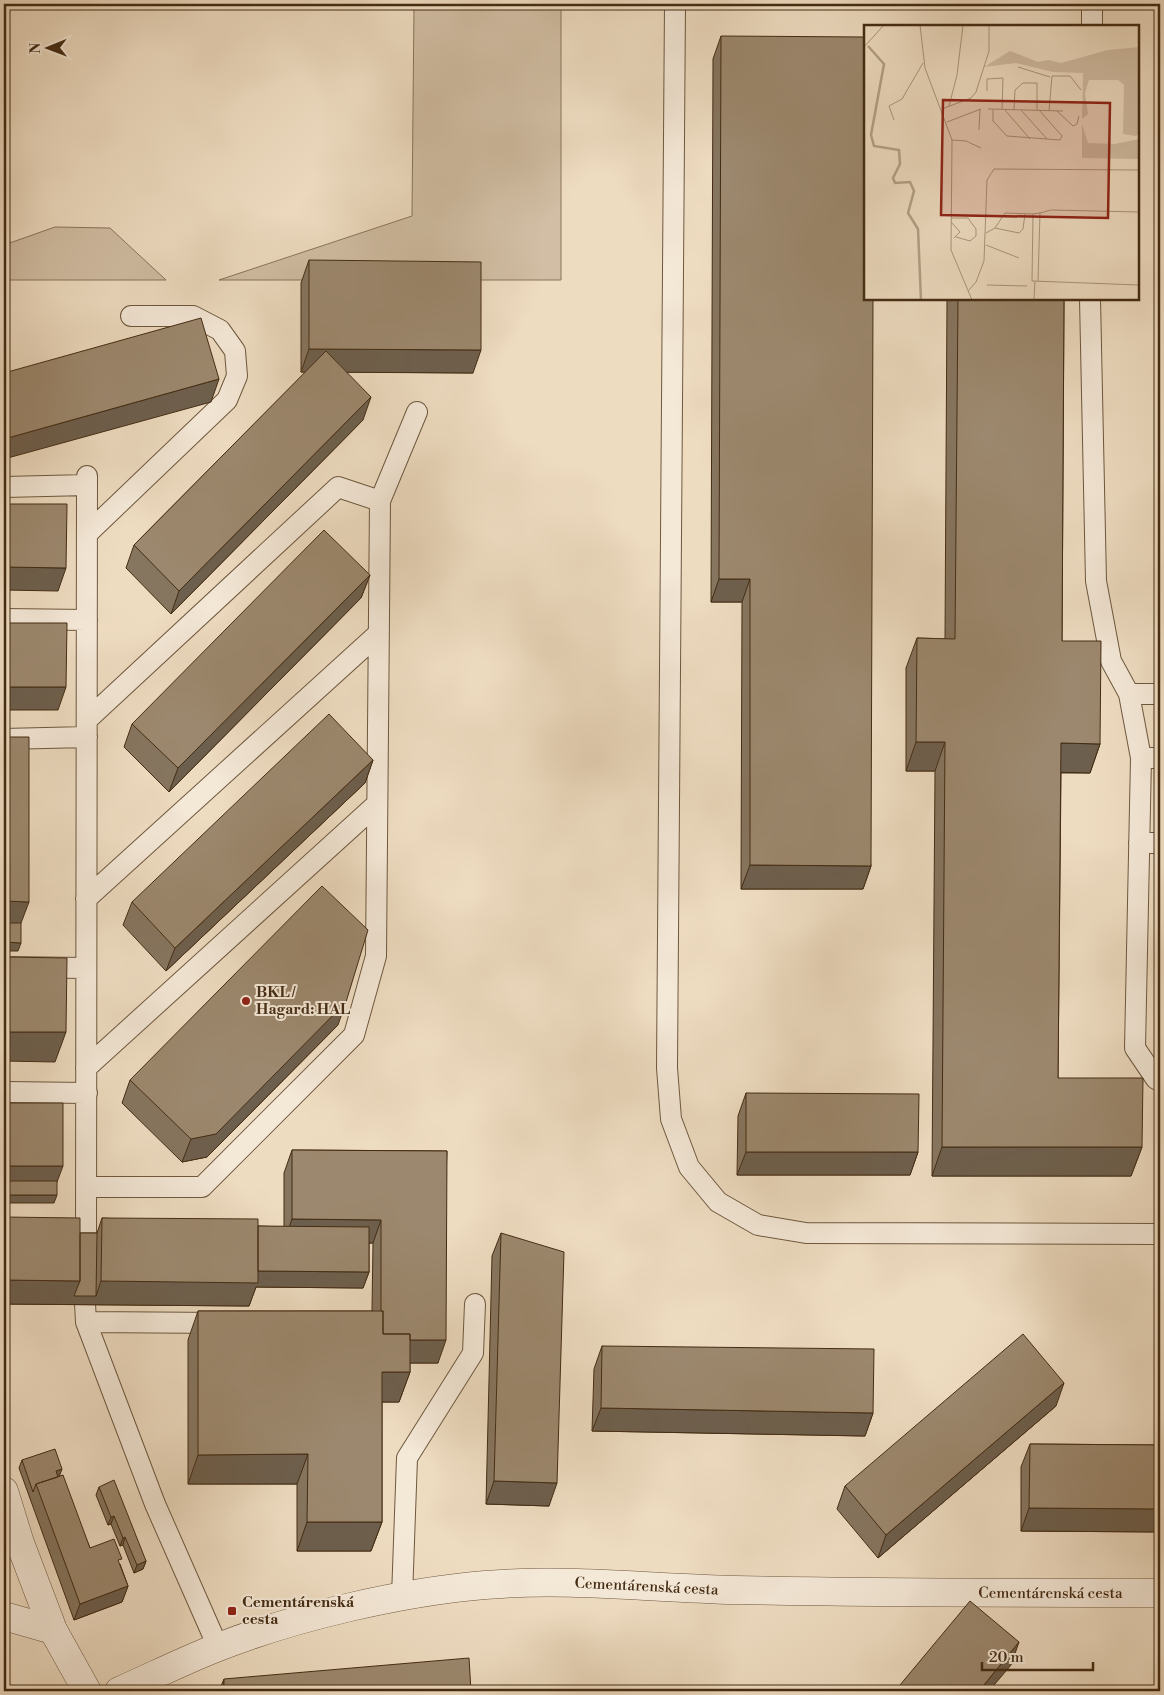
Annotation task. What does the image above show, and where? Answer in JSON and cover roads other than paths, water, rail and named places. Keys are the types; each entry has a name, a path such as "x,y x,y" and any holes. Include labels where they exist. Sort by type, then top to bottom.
{"street":[{"path":"4,1491 20,1544 53,1630 87,1691"},
{"name":"Cementárenská cesta","path":"119,1691 218,1647 303,1619 402,1597 483,1585 556,1582 661,1588 792,1592 1160,1593"},
{"path":"4,1616 53,1630"}],"lane":[{"path":"675,4 667,1068 671,1119 689,1167 718,1202 758,1225 806,1232 1160,1234"},
{"path":"1092,4 1092,25"},
{"path":"1090,300 1096,581 1111,661 1129,694 1151,758 1139,843 1135,1048 1156,1079 1160,1081"},
{"path":"87,534 226,400 237,376 235,351 220,330 193,316 132,316"},
{"path":"86,1187 202,1187 354,1036 376,956 380,501 417,412"},
{"path":"4,487 87,480 86,1187 77,1220 86,1241"},
{"path":"4,739 87,728 338,487 380,501"},
{"path":"4,619 87,620"},
{"path":"86,899 378,634"},
{"path":"1129,694 1160,694"},
{"path":"86,1068 377,804"},
{"path":"1139,843 1160,843"},
{"path":"4,967 86,968"},
{"path":"4,1092 87,1093"},
{"path":"402,1597 407,1458 473,1353 475,1304"},
{"path":"218,1647 155,1504 86,1313 243,1323"}],"place":[{"name":"BKL / Hagard: HAL","path":"246,1001"},
{"name":"Cementárenská cesta","path":"232,1611"}]}
